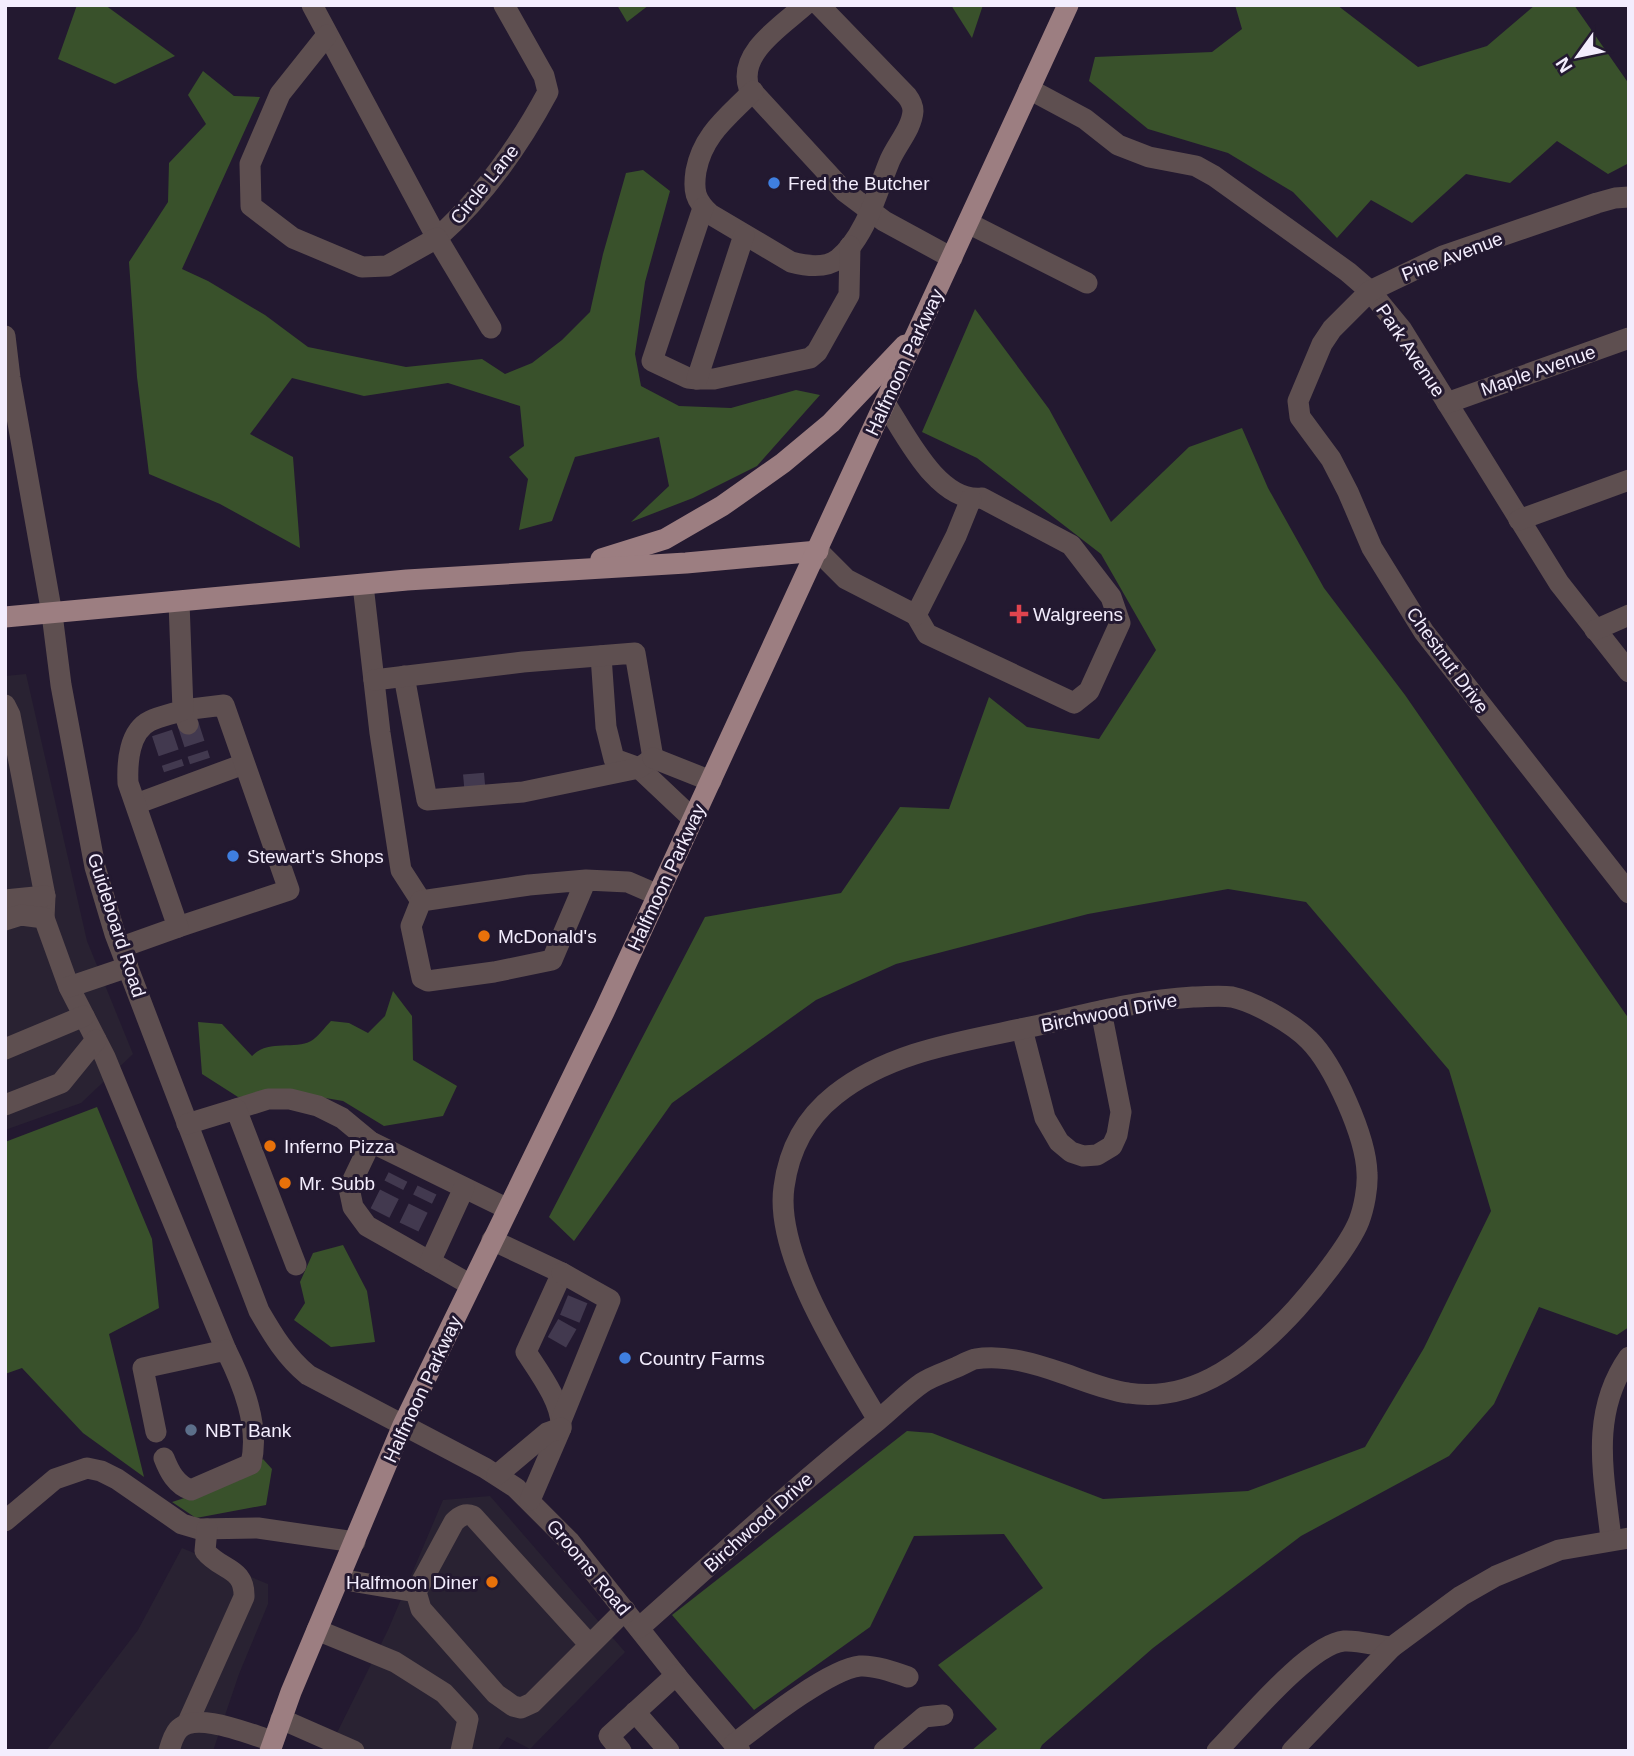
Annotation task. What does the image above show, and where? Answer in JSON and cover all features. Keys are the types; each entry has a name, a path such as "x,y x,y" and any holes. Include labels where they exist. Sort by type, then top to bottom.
{"main road":[{"name":"Halfmoon Parkway","path":"271,1746 403,1425 658,895 1068,5"},
{"path":"572,569 665,539 722,506 783,463 831,423 919,331"},
{"path":"5,617 363,585 818,551"}],"street":[{"name":"Circle Lane","path":"312,5 437,238 484,190 532,121 548,92 544,76 504,5"},
{"path":"805,5 758,48 751,59 746,79 753,91 844,191 870,212 952,258"},
{"path":"753,91 704,144 699,156 694,195 703,208 791,262 805,266 825,265 836,260 850,246 870,212 891,158 911,120 913,109 907,96 819,5"},
{"path":"327,35 280,94 250,164 251,206 293,238 362,267 387,266 437,238 491,328"},
{"name":"Park Avenue","path":"1029,89 1085,119 1118,145 1149,157 1196,166 1214,176 1348,272 1370,291 1402,330 1559,583 1629,672"},
{"name":"Pine Avenue","path":"1297,408 1322,344 1332,329 1370,291 1443,256 1597,203 1629,197"},
{"path":"703,208 652,360 688,377 715,379 810,358 817,352 849,295 850,246"},
{"path":"968,223 1087,283"},
{"path":"697,379 744,235"},
{"name":"Guideboard Road","path":"5,336 52,614 61,685 95,867 125,957 259,1311 278,1343 293,1363 308,1375 403,1425"},
{"name":"Maple Avenue","path":"1447,402 1629,338"},
{"path":"818,551 846,579 916,614 927,634 1074,703 1089,691 1120,623 1111,597 1071,545 982,498 971,499 942,484 922,460 885,403"},
{"name":"Chestnut Drive","path":"1297,408 1300,417 1331,459 1372,548 1424,632 1629,893"},
{"path":"1519,520 1629,480"},
{"path":"916,614 956,536 971,499"},
{"path":"363,585 401,870 421,901"},
{"path":"179,602 186,717"},
{"path":"1595,630 1629,615"},
{"path":"374,680 635,653 646,763 694,818"},
{"path":"600,656 606,727 614,759 646,763 711,781"},
{"path":"404,676 427,800 523,792 646,763"},
{"path":"5,705 10,715 45,896 44,918 69,987 96,1040 238,1374 250,1411 254,1451 251,1464 191,1490 184,1487 170,1472 164,1458"},
{"path":"69,987 178,927 289,890 224,705 160,726 148,721 137,732 127,766 128,783 178,927"},
{"path":"136,804 177,778 203,769 244,764"},
{"path":"486,783 523,792"},
{"path":"425,789 464,785"},
{"path":"421,901 529,885 586,880 628,882 658,895"},
{"path":"421,901 411,926 422,978 428,981 494,972 552,960 586,880"},
{"path":"5,900 45,896"},
{"path":"5,920 21,915 44,918"},
{"name":"Birchwood Drive","path":"639,1628 831,1457 878,1420 922,1382 975,1359 1022,1360 1125,1393 1146,1395 1187,1390 1211,1379 1251,1352 1295,1310 1323,1277 1358,1223 1367,1171 1354,1118 1334,1076 1308,1039 1248,1002 1224,995 1164,999 1022,1030 976,1036 872,1072 838,1092 805,1126 793,1151 783,1191 792,1258 834,1345 878,1420"},
{"path":"1022,1030 1045,1118 1059,1142 1070,1152 1083,1156 1097,1155 1112,1146 1121,1112 1101,1011"},
{"path":"5,1049 84,1016"},
{"path":"5,1105 61,1083 96,1040"},
{"path":"187,1124 268,1099 290,1099 309,1104 342,1118 403,1168 431,1182 464,1188 508,1209"},
{"path":"236,1109 296,1265"},
{"path":"371,1142 349,1188 354,1207 367,1226 376,1221 405,1236 430,1262 471,1285"},
{"path":"430,1262 464,1188"},
{"path":"492,1240 562,1273 610,1300 594,1318 582,1344 561,1423 530,1500"},
{"path":"561,1423 546,1383 526,1352 546,1325 557,1301 562,1273"},
{"path":"156,1432 143,1368 226,1350"},
{"path":"1292,1751 1392,1647 1461,1596 1496,1576 1559,1550 1620,1539 1602,1452 1603,1421 1609,1393 1629,1357"},
{"path":"497,1475 561,1423"},
{"name":"Grooms Road","path":"403,1425 497,1475 530,1500 570,1542 737,1747"},
{"path":"5,1521 55,1479 87,1468 117,1479 182,1524 207,1529 258,1528 355,1542"},
{"path":"590,1645 473,1516 459,1516 416,1592 421,1609 496,1694 513,1706 521,1708 532,1703 590,1645 625,1610"},
{"path":"169,1751 178,1730 188,1722 244,1597 245,1584 240,1576 210,1558 205,1551 207,1529"},
{"path":"339,1579 416,1592"},
{"path":"317,1630 395,1662 443,1693 468,1719 461,1751"},
{"path":"1217,1751 1301,1664 1330,1645 1343,1641 1392,1647"},
{"path":"737,1747 775,1713 844,1670 861,1666 908,1677"},
{"path":"621,1751 609,1736 676,1675"},
{"path":"635,1713 669,1751"},
{"path":"884,1751 924,1717 943,1715"},
{"path":"281,1719 354,1751"},
{"path":"188,1722 204,1721 271,1746"}],"shaded area":[{"path":"26,674 87,941 133,1054 81,1103 5,1130 5,676"},
{"path":"490,1496 625,1652 530,1749 507,1737 497,1751 328,1751 388,1630 443,1500"},
{"path":"182,1548 268,1584 268,1604 239,1674 213,1751 46,1751 138,1630"}],"green space":[{"path":"77,5 105,5 175,56 115,84 58,59"},
{"path":"617,5 649,5 627,22"},
{"path":"951,5 983,5 972,38"},
{"path":"1235,5 1337,5 1418,67 1487,46 1535,5 1574,5 1629,84 1629,163 1608,174 1557,141 1510,183 1466,174 1412,223 1371,200 1337,238 1293,192 1228,153 1148,129 1089,81 1095,57 1212,52 1242,29"},
{"path":"203,71 234,96 260,97 182,269 208,281 265,315 308,347 406,367 482,359 505,374 532,363 562,340 590,312 626,173 643,170 670,191 645,282 635,354 641,386 679,406 731,408 796,390 820,395 757,466 693,498 631,522 669,486 659,437 575,457 552,521 519,530 528,479 509,457 524,446 520,406 448,383 364,396 292,378 250,434 293,457 300,548 220,504 149,474 137,377 129,262 168,202 169,163 206,124 188,95"},
{"path":"975,309 1049,409 1111,522 1189,447 1242,428 1268,488 1324,588 1405,695 1629,1019 1629,1327 1617,1335 1539,1307 1494,1404 1449,1456 1301,1536 1153,1648 1042,1745 1039,1751 971,1751 997,1729 938,1665 1043,1588 1004,1534 914,1536 870,1627 754,1710 672,1615 907,1431 932,1433 1103,1499 1248,1491 1365,1447 1424,1348 1491,1211 1449,1070 1306,902 1228,889 1088,914 896,964 816,1000 672,1103 574,1241 549,1217 705,917 841,893 900,807 949,809 989,697 1027,727 1099,739 1156,650 1101,554 977,458 922,432"},
{"path":"393,991 412,1016 413,1060 457,1086 443,1116 384,1126 343,1101 296,1093 238,1097 202,1074 198,1022 222,1024 252,1056 273,1046 297,1045 311,1041 331,1021 349,1023 368,1033 385,1016"},
{"path":"97,1107 152,1239 159,1308 109,1334 144,1477 83,1433 22,1368 5,1374 5,1142"},
{"path":"343,1245 367,1291 375,1342 331,1347 294,1320 305,1303 300,1282 313,1253"},
{"path":"263,1459 272,1469 266,1505 196,1518 172,1502 240,1480"}],"tunnel":[{"path":"188,724 200,761"},
{"path":"162,733 174,769"},
{"path":"464,785 486,783"},
{"path":"380,1213 398,1177"},
{"path":"409,1227 427,1190"},
{"path":"564,1305 586,1314"},
{"path":"553,1328 574,1340"}],"place":[{"name":"Fred the Butcher","path":"774,183"},
{"name":"Walgreens","path":"1019,614"},
{"name":"Stewart's Shops","path":"233,856"},
{"name":"McDonald's","path":"484,936"},
{"name":"Inferno Pizza","path":"270,1146"},
{"name":"Mr. Subb","path":"285,1183"},
{"name":"Country Farms","path":"625,1358"},
{"name":"NBT Bank","path":"191,1430"},
{"name":"Halfmoon Diner","path":"492,1582"}]}
